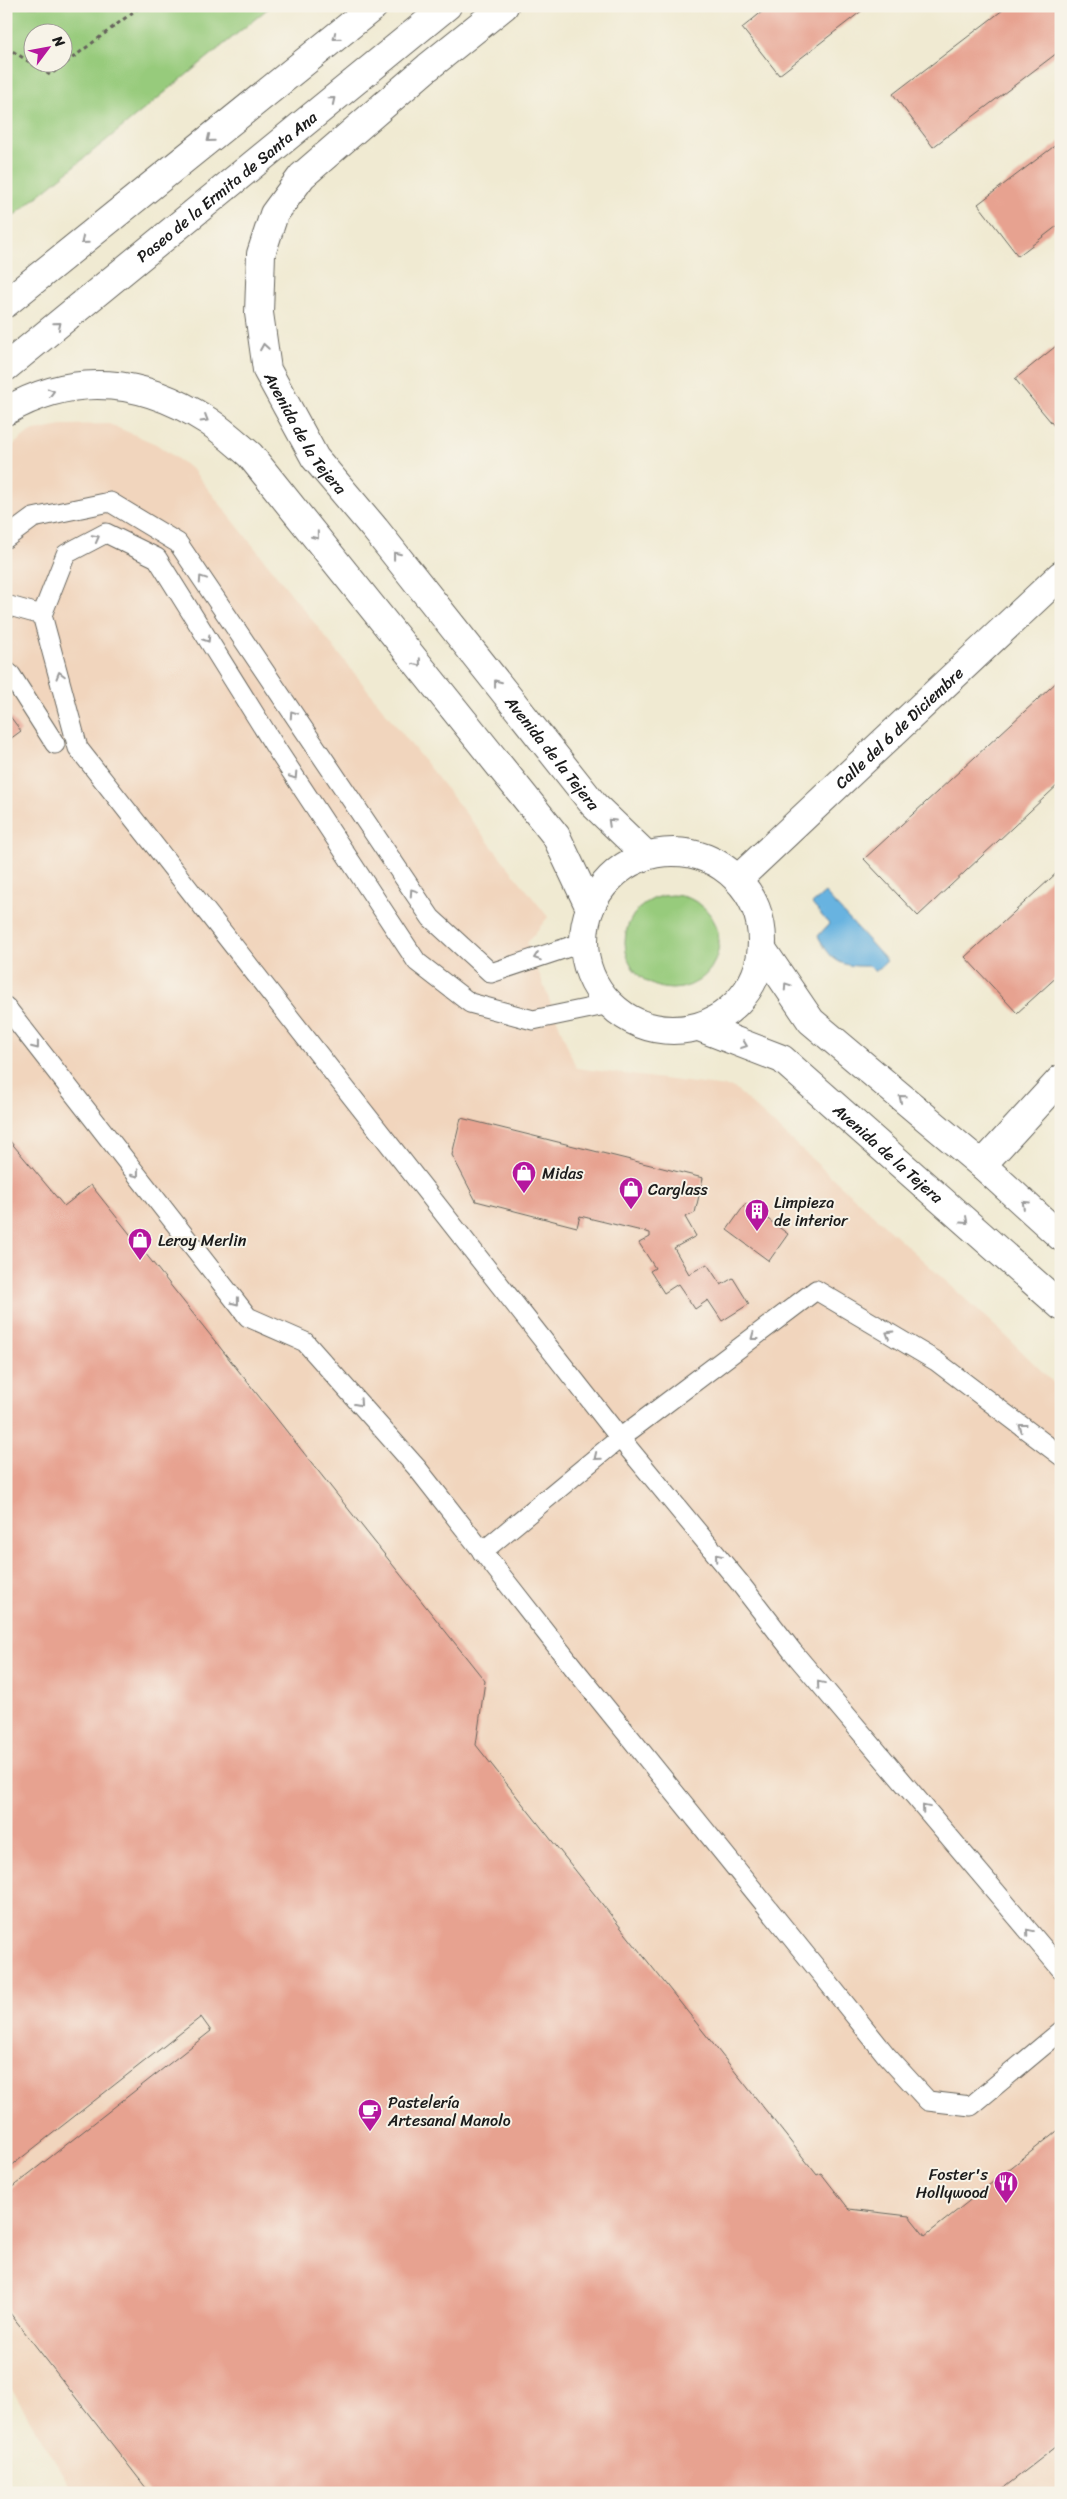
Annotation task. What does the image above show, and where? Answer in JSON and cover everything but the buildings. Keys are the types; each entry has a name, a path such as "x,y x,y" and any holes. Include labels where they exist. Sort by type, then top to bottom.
{"street":[{"path":"6,304 374,6"},
{"name":"Paseo de la Ermita de Santa Ana","path":"6,367 447,6"},
{"name":"Avenida de la Tejera","path":"504,6 428,67 302,176 274,214 261,254 259,313 267,370 315,458 375,529 594,806 646,855"},
{"path":"6,411 28,398 75,385 117,384 157,393 209,421 250,455 556,836 590,908"},
{"name":"Calle del 6 de Diciembre","path":"738,879 1061,575"},
{"path":"671,852 696,855 718,864 738,879 752,900 761,924 762,949 756,975 742,998 723,1016 699,1027 675,1030 651,1028 630,1019 610,1004 596,986 587,965 584,942 590,908 603,885 623,867 646,855 671,852"},
{"path":"762,949 810,1021 982,1165 1061,1238"},
{"name":"Avenida de la Tejera","path":"699,1027 782,1059 1061,1306"},
{"path":"982,1165 1061,1079"}],"lane":[{"path":"6,538 34,518 110,502 178,543 431,918 490,973 584,942"},
{"path":"610,1004 533,1020 470,1003 417,962 278,753 157,558 106,533 66,554 42,615 78,748 620,1438 739,1582 793,1652 1061,1969"},
{"path":"6,606 42,615"},
{"path":"6,671 55,744"},
{"path":"6,1008 248,1317 304,1342 417,1468 482,1552 862,2025 928,2101 971,2106 1061,2031"},
{"path":"482,1552 620,1438 816,1290 936,1362 1061,1456"}],"path":[{"path":"6,47 50,75 141,6"}],"shaded area":[{"path":"109,424 156,444 193,470 548,917 527,943 576,1068 734,1088 1007,1337 1061,1390 1061,2493 74,2493 6,2380 6,451 29,432 68,425"}],"green space":[{"path":"6,6 271,6 6,222"},
{"path":"672,895 690,898 705,909 716,924 719,942 716,960 705,975 690,986 672,989 654,986 639,975 628,960 625,942 628,924 639,909 654,898"}],"water":[{"path":"825,893 887,961 875,972 870,966 844,964 838,961 823,945 818,936 829,924 812,904"}],"place":[{"name":"Midas","path":"524,1194"},
{"name":"Carglass","path":"631,1210"},
{"name":"Limpieza de interior","path":"757,1232"},
{"name":"Leroy Merlin","path":"140,1261"},
{"name":"Pastelería Artesanal Manolo","path":"370,2132"},
{"name":"Foster's Hollywood","path":"1006,2204"}]}
